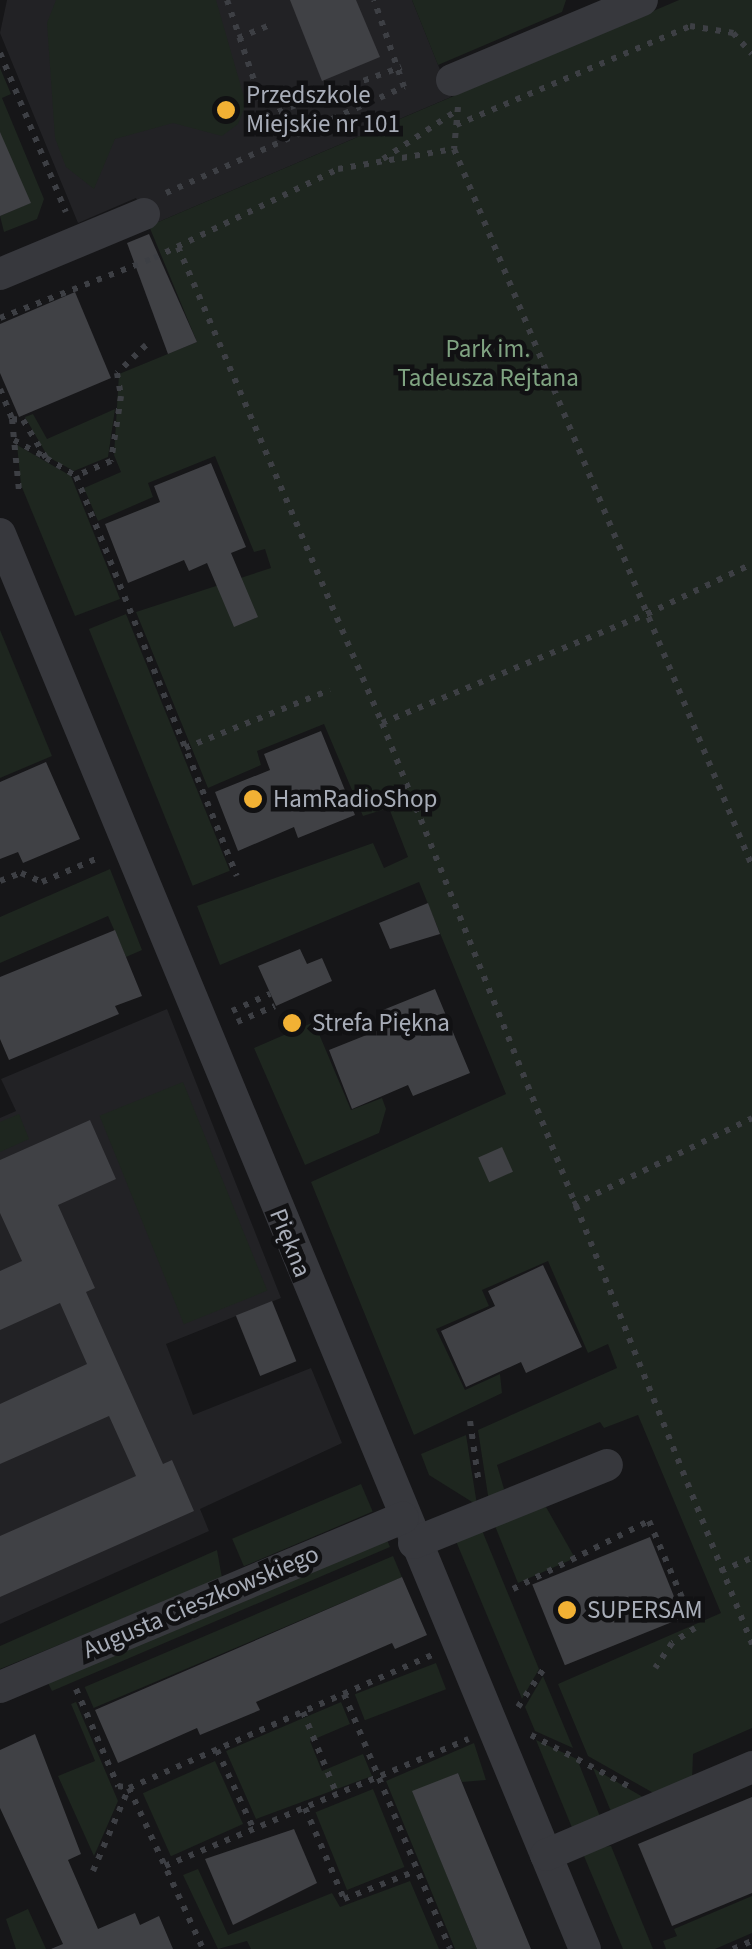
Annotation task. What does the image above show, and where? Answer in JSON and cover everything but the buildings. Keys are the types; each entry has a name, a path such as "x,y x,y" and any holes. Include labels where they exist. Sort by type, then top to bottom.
{"street":[{"path":"455,95 642,0"},
{"path":"0,274 150,206"},
{"name":"Piękna","path":"0,534 408,1530 585,1949"},
{"name":"Augusta Cieszkowskiego","path":"0,1687 408,1530 483,1516 606,1464"},
{"path":"546,1854 752,1766"}],"path":[{"path":"227,0 266,116 401,67"},
{"path":"150,206 398,91 406,80 374,0"},
{"path":"238,38 268,26"},
{"path":"455,126 690,26 733,33 752,54"},
{"path":"0,53 66,212"},
{"path":"455,95 454,149 752,866"},
{"path":"377,162 455,95"},
{"path":"0,318 178,247 338,169 454,149"},
{"path":"178,247 382,723 752,1644"},
{"path":"76,476 110,461 121,396 117,374 146,344"},
{"path":"0,388 12,419 19,491"},
{"path":"12,419 23,420 46,458"},
{"path":"14,440 76,476 236,876"},
{"path":"382,723 647,614 752,564"},
{"path":"185,748 330,690"},
{"path":"0,881 21,872 42,882 98,858"},
{"path":"232,1011 270,994"},
{"path":"237,1022 275,1006"},
{"path":"573,1205 752,1118"},
{"path":"470,1421 483,1516"},
{"path":"513,1589 649,1521 695,1628 672,1642 654,1668"},
{"path":"721,1571 752,1558"},
{"path":"75,1688 118,1786 129,1788 438,1653"},
{"path":"494,1732 545,1666"},
{"path":"344,1694 450,1949"},
{"path":"303,1712 337,1795"},
{"path":"165,1866 494,1732 532,1734 661,1805"},
{"path":"218,1750 253,1828"},
{"path":"129,1788 204,1949"},
{"path":"93,1871 129,1788"},
{"path":"305,1808 344,1899 416,1871"},
{"path":"733,1949 752,1940"}],"shaded area":[{"name":"Przedszkole Miejskie nr 101","path":"7,0 412,0 451,97 149,226 136,198 78,223 0,33"},
{"path":"167,1009 281,1298 166,1344 193,1415 311,1368 342,1443 200,1509 209,1531 0,1624 0,1118 16,1111 1,1079"}],"green space":[{"path":"56,0 216,0 246,104 238,124 222,136 173,123 115,139 94,189 66,167 55,138 47,23"},
{"path":"412,0 566,0 562,12 438,65"},
{"name":"Park im. Tadeusza Rejtana","path":"679,0 752,0 752,1728 693,1754 692,1782 657,1795 588,1756 558,1684 721,1613 638,1415 604,1428 600,1422 497,1465 504,1489 489,1502 478,1430 617,1368 608,1344 588,1353 548,1261 482,1290 489,1306 436,1329 465,1390 500,1374 502,1393 414,1435 311,1182 506,1094 419,882 220,965 197,906 373,843 384,868 408,857 389,808 363,816 324,724 257,751 261,765 208,788 136,612 271,568 265,549 254,552 215,456 148,483 153,497 98,521 84,488 121,472 114,455 119,374 197,342 149,226"},
{"path":"0,68 11,94 2,98 44,199 37,219 4,232 0,216 30,203 0,164"},
{"path":"115,409 108,457 74,471 48,457 25,417 33,414 47,439"},
{"path":"17,445 71,476 120,599 75,616 21,485"},
{"path":"126,614 230,871 193,886 89,629"},
{"path":"0,630 52,756 0,778"},
{"path":"110,869 142,950 126,957 108,916 0,963 0,917"},
{"path":"314,1022 351,1110 382,1098 386,1109 379,1133 305,1165 254,1048"},
{"path":"183,1082 267,1291 184,1324 100,1116"},
{"path":"19,1114 29,1139 0,1152 0,1122"},
{"path":"466,1435 477,1505 429,1475 421,1454"},
{"path":"361,1484 373,1512 244,1566 232,1539"},
{"path":"546,1507 575,1558 518,1583 493,1521"},
{"path":"479,1523 539,1669 522,1699 453,1534"},
{"path":"387,1540 390,1547 52,1691 48,1683"},
{"path":"217,1550 222,1578 0,1669 0,1646"},
{"path":"393,1556 402,1577 94,1708 85,1687"},
{"path":"436,1663 446,1689 365,1720 355,1694"},
{"path":"543,1676 573,1748 535,1731 525,1707"},
{"path":"76,1702 118,1801 94,1856 58,1776 95,1761 71,1704"},
{"path":"341,1702 350,1724 310,1741 322,1771 363,1754 372,1776 256,1819 226,1751"},
{"path":"536,1740 577,1759 601,1819 573,1830"},
{"path":"474,1743 486,1780 462,1782 458,1773 413,1792 477,1949 455,1949 386,1781"},
{"path":"215,1761 243,1824 171,1856 143,1793"},
{"path":"593,1768 648,1800 612,1814"},
{"path":"373,1789 404,1867 347,1890 316,1812"},
{"path":"611,1846 653,1949 623,1949 581,1849"},
{"path":"198,1869 228,1935 332,1893 340,1907 410,1881 439,1949 251,1949 247,1941 218,1949 183,1875"},
{"path":"752,1896 752,1933 715,1949 666,1949 663,1941 677,1936 674,1929"},
{"path":"28,1909 46,1949 16,1949 6,1919"}],"place":[{"name":"Przedszkole Miejskie nr 101","path":"226,110"},
{"name":"HamRadioShop","path":"253,799"},
{"name":"Strefa Piękna","path":"292,1023"},
{"name":"SUPERSAM","path":"567,1610"}]}
